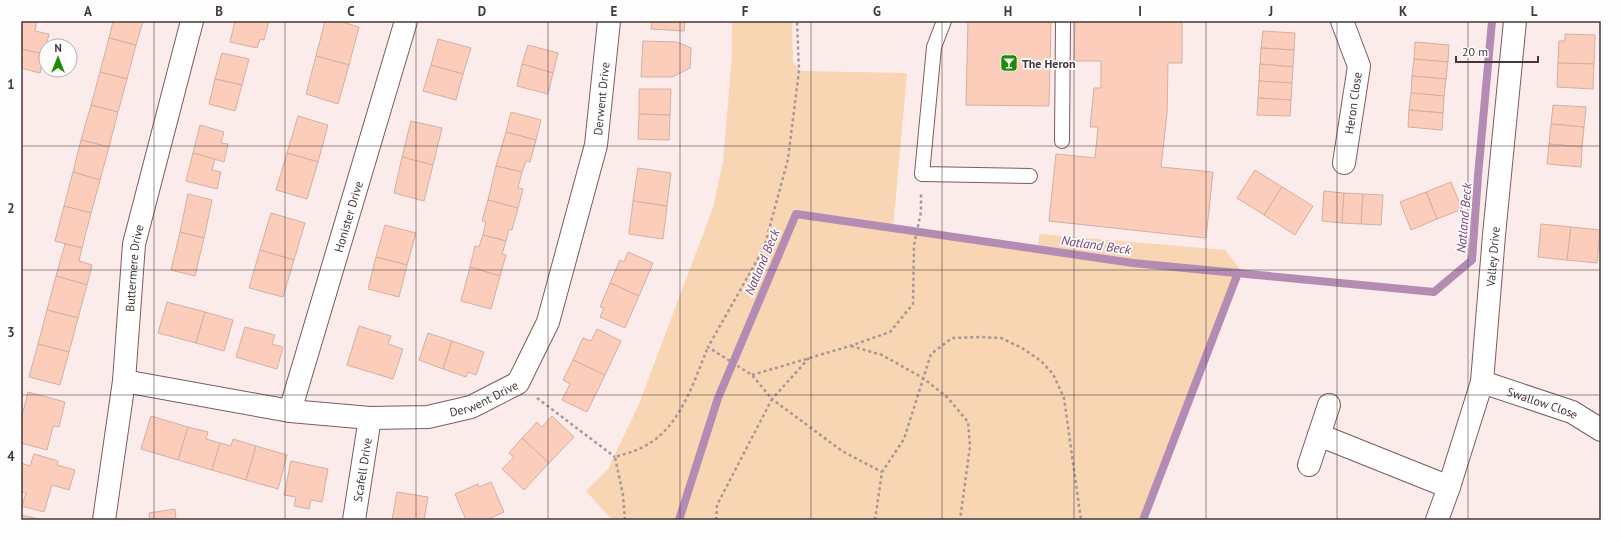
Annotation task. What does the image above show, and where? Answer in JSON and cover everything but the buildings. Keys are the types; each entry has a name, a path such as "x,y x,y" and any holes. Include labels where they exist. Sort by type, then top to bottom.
{"street":[{"name":"Buttermere Drive","path":"104,520 124,380 134,244 192,21"},
{"name":"Honister Drive","path":"290,411 406,21"},
{"name":"Derwent Drive","path":"124,380 290,411 370,418 428,418 471,406 518,383 548,322 596,145 609,21"},
{"name":"Heron Close","path":"1342,21 1359,66 1344,163"},
{"name":"Valley Drive","path":"1437,520 1482,382 1494,234 1515,21"},
{"name":"Swallow Close","path":"1482,382 1572,412 1601,430"},
{"path":"1309,465 1329,405"},
{"name":"Scafell Drive","path":"354,520 370,418"},
{"path":"1319,435 1449,487"}],"lane":[{"path":"944,21 934,47 922,174 1030,176"},
{"path":"1062,141 1063,21"}],"path":[{"path":"615,457 642,448 661,435 680,412 708,347 764,248 788,159 800,71 797,21"},
{"path":"752,375 850,346 890,332 913,304 914,245 921,212"},
{"path":"875,520 882,472 904,439 931,354 952,338 980,337 1001,338 1022,348 1041,361 1053,374 1064,398 1081,520"},
{"path":"850,346 882,355 923,378 948,398 968,422 970,446 960,520"},
{"path":"708,347 752,375 772,399 842,451 882,472"},
{"path":"716,520 717,505 772,399 809,358"},
{"path":"518,383 615,457 623,496 625,520"}],"shaded area":[{"path":"732,21 792,21 793,62 800,71 907,73 893,228 1038,249 1039,234 1225,250 1239,268 1238,273 1143,520 612,520 586,491 608,469 639,404 713,208 723,162 732,55"}],"waterway":[{"name":"Natland Beck","path":"679,520 718,398 796,214 1133,263 1434,292 1472,260 1492,21"},
{"path":"1143,520 1238,273"}],"place":[{"name":"The Heron","path":"1009,63"}]}
